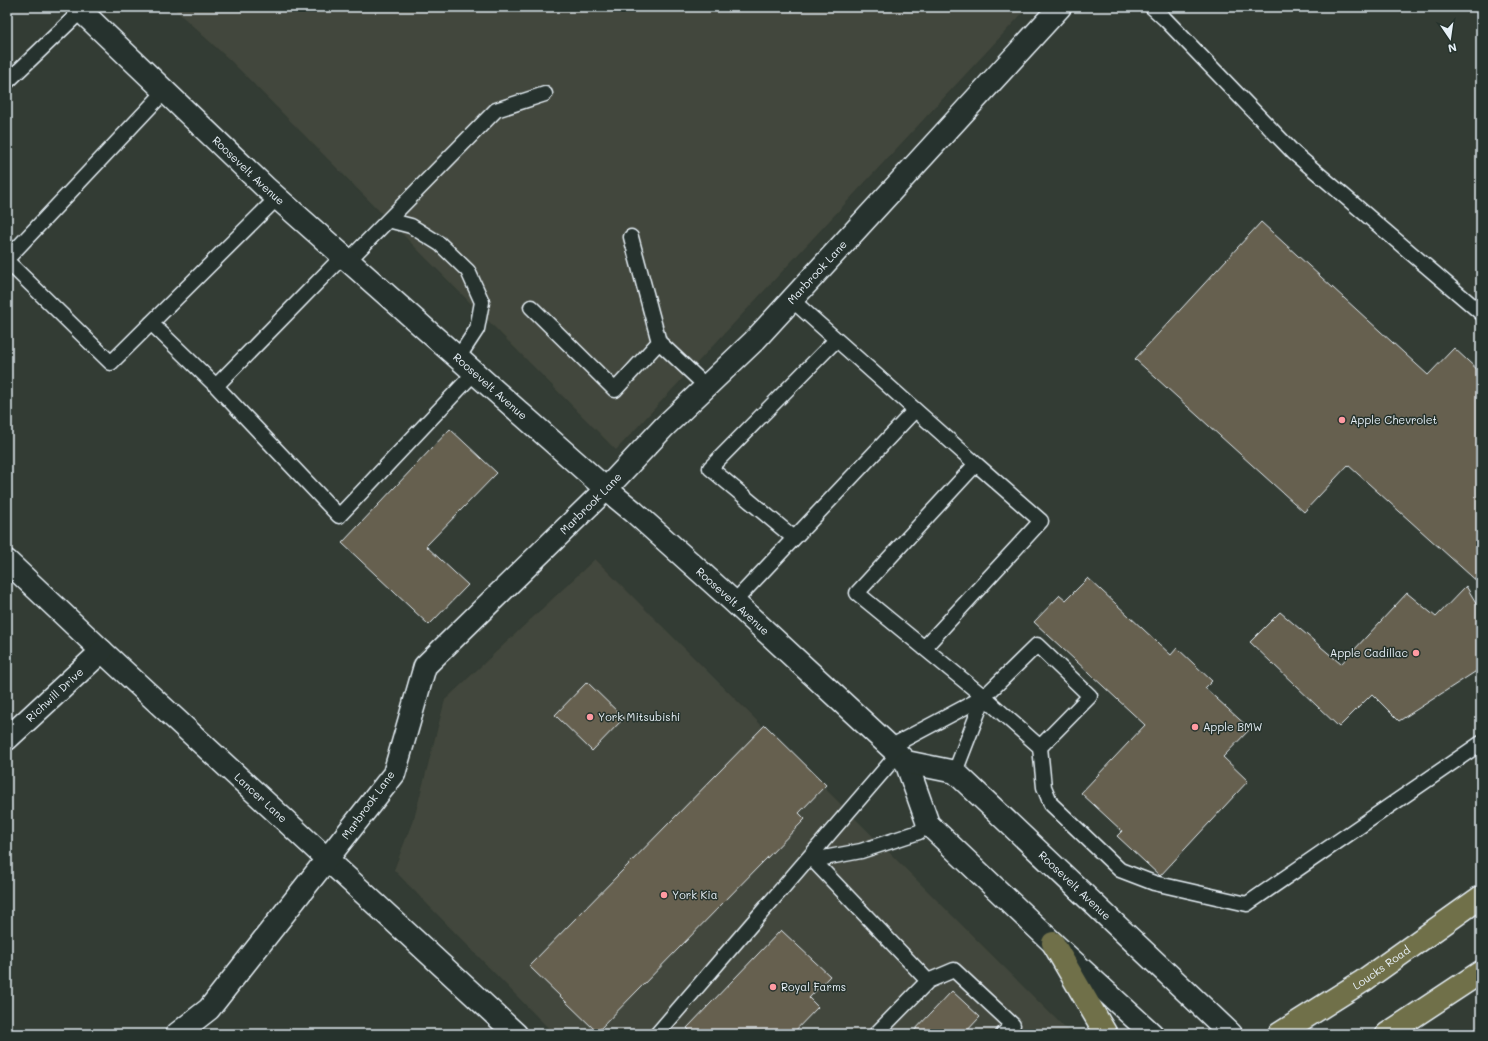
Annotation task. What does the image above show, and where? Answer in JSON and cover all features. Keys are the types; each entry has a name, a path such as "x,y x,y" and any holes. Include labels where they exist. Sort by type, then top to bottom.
{"highway":[{"name":"Loucks Road","path":"1279,1034 1363,981 1481,897"},
{"path":"1053,943 1106,1034"},
{"path":"1387,1034 1406,1027 1481,972"}],"street":[{"name":"Marbrook Lane","path":"177,1034 208,1009 394,774 426,666 606,489 664,427 749,346 1060,7"},
{"name":"Roosevelt Avenue","path":"79,9 277,198 606,489 634,512 790,653 898,755 928,824 1053,943 1152,1034"},
{"name":"Lancer Lane","path":"7,561 102,651 516,1034"},
{"name":"Richwill Drive","path":"7,739 102,651"},
{"path":"898,755 955,772"},
{"name":"Roosevelt Avenue","path":"955,772 1231,1034"}],"lane":[{"path":"1152,7 1166,19 1294,153 1481,312"},
{"path":"7,82 79,9"},
{"path":"165,91 7,260 111,363 277,198"},
{"path":"216,386 345,258 388,220 496,110 545,94"},
{"path":"388,220 411,226 440,244 468,271 482,302 477,329 458,358"},
{"path":"631,237 659,342 706,387"},
{"path":"792,300 1041,520 924,648"},
{"path":"531,307 615,390 659,342"},
{"path":"151,323 216,386 338,516 475,372"},
{"path":"794,538 710,468 836,340"},
{"path":"734,602 915,410"},
{"path":"976,464 857,593 984,697 1040,747 1044,787 1051,804 1120,870 1154,883 1247,904 1481,743"},
{"path":"657,1034 812,858 898,755 984,697 1037,645 1090,696 1040,747"},
{"path":"955,772 984,697"},
{"path":"812,858 861,851 919,832 928,824"},
{"path":"812,858 928,981"},
{"path":"876,1034 928,981 954,970 1013,1025 1003,1034"}],"shaded area":[{"path":"172,7 1028,7 616,450 231,61"},
{"path":"595,559 1071,1034 554,1034 394,870 415,815 445,700"}],"building":[{"name":"Apple Chevrolet","path":"1261,222 1428,375 1454,348 1481,373 1481,585 1348,465 1304,512 1135,359"},
{"path":"450,429 497,473 426,546 468,585 429,625 342,543"},
{"name":"Apple BMW","path":"1088,578 1171,655 1177,648 1212,681 1205,688 1250,729 1223,757 1248,781 1160,876 1117,836 1122,831 1081,793 1145,725 1034,622 1060,595 1066,600"},
{"name":"Apple Cadillac","path":"1466,586 1481,611 1481,673 1478,670 1399,721 1372,694 1339,727 1250,642 1280,612 1341,664 1407,593 1436,617"},
{"name":"York Mitsubishi","path":"587,682 624,718 592,751 555,715"},
{"name":"York Kia","path":"765,725 826,785 799,813 805,819 597,1032 529,966"},
{"name":"Royal Farms","path":"781,930 830,976 809,998 818,1007 792,1034 693,1034 687,1028"},
{"path":"952,991 980,1017 964,1034 911,1034"}],"place":[{"name":"Apple Chevrolet","path":"1342,420"},
{"name":"Apple Cadillac","path":"1416,653"},
{"name":"York Mitsubishi","path":"590,717"},
{"name":"Apple BMW","path":"1195,727"},
{"name":"York Kia","path":"664,895"},
{"name":"Royal Farms","path":"773,987"}]}
